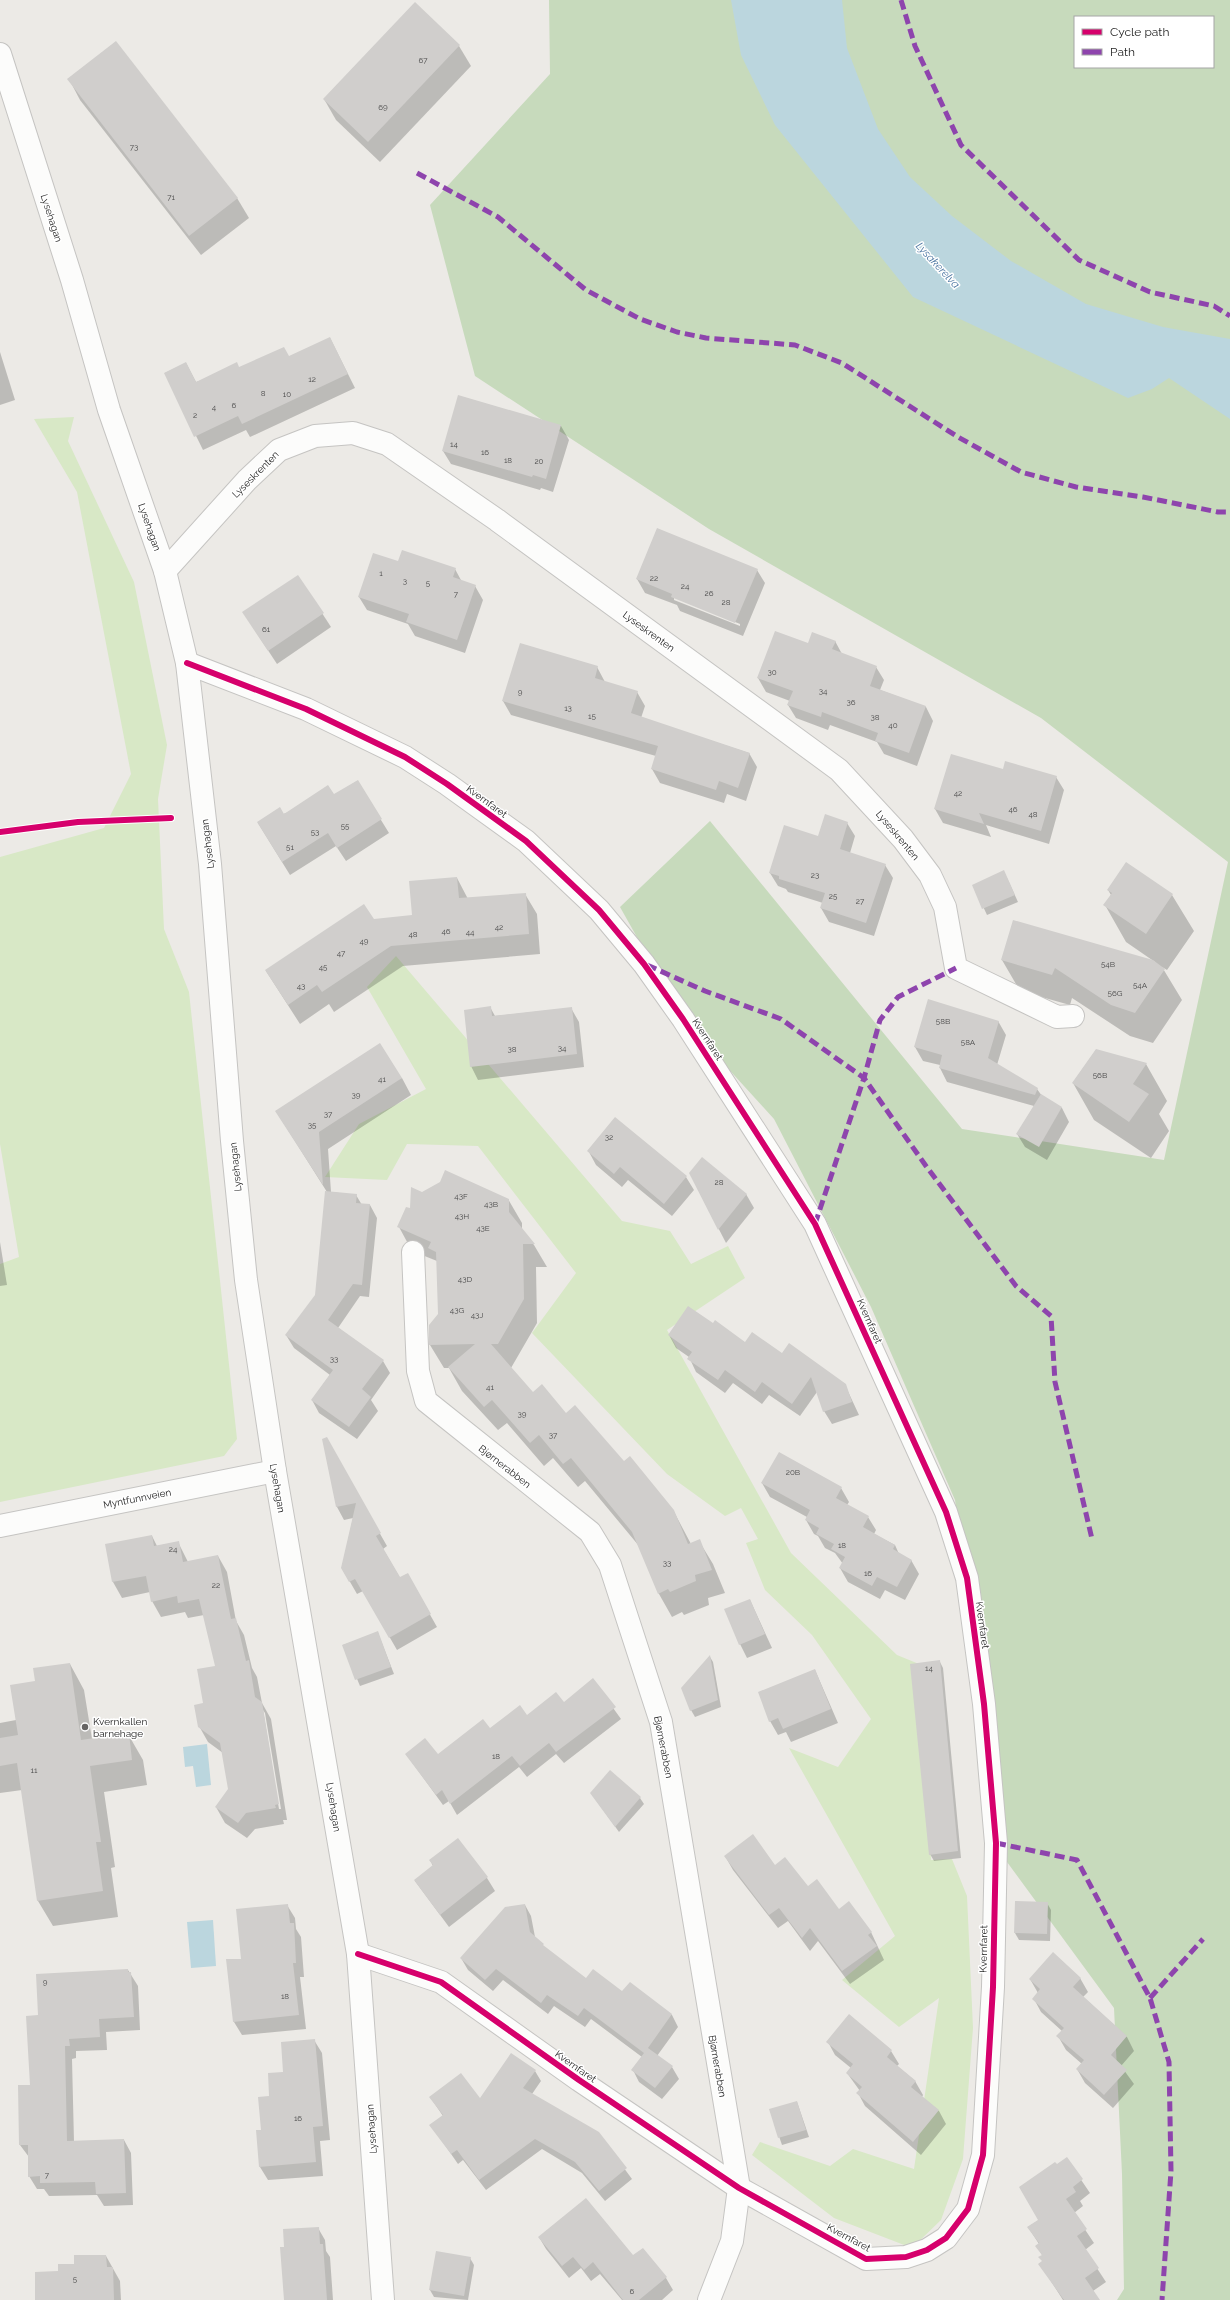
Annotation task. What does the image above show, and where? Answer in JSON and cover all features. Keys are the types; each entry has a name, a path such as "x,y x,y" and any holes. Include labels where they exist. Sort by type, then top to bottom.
{"street":[{"name":"Lysehagan","path":"0,54 72,280 109,410 165,571 187,663 210,864 232,1141 246,1280 275,1471 358,1954 383,2300"},
{"name":"Lyseskrenten","path":"165,571 247,480 279,450 315,436 353,433 387,444 497,520 839,770 903,839 930,875 945,907 956,968 1057,1017 1073,1016"},
{"name":"Kvernfaret","path":"187,663 306,709 405,757 447,784 526,841 599,910 644,964 683,1019 815,1224 946,1512 967,1578 984,1704 996,1844 992,1987 983,2155 968,2209 946,2238 927,2250 906,2257 872,2260 866,2259 739,2188 585,2084 441,1982 358,1954"},
{"name":"Bjørnerabben","path":"413,1252 418,1371 426,1401 590,1532 610,1565 661,1722 739,2188 732,2241 709,2300"},
{"name":"Myntfunnveien","path":"0,1526 275,1471"}],"green space":[{"path":"549,0 1230,0 1230,2300 1117,2300 1124,2289 1122,2174 1114,2008 999,1851 984,1704 955,1500 871,1307 774,1119 683,1019 620,907 710,821 962,1129 1164,1160 1228,862 1041,718 709,529 475,376 430,205 550,74"},
{"path":"74,417 68,441 134,582 167,745 158,799 164,929 189,992 237,1439 224,1456 0,1502 0,1264 19,1257 0,1144 0,857 104,828 131,774 77,492 34,419"},
{"path":"396,956 622,1221 670,1231 691,1264 728,1246 745,1278 667,1330 791,1553 897,1655 919,1664 931,1860 952,1859 967,1896 973,2028 963,2159 941,2220 912,2248 834,2218 752,2155 760,2142 830,2166 853,2149 914,2169 939,1998 899,2027 842,1980 895,1936 789,1748 838,1767 871,1719 812,1635 765,1590 746,1543 758,1539 741,1508 725,1516 667,1474 532,1333 576,1273 478,1146 407,1144 387,1180 325,1177 359,1124 426,1089 367,987"}],"water":[{"name":"Lysakerelva","path":"731,0 842,0 847,48 878,129 910,177 952,216 1011,261 1086,304 1163,327 1230,339 1230,419 1169,378 1152,389 1128,398 913,297 775,125 741,55"},
{"path":"207,1744 211,1785 196,1787 193,1766 185,1767 183,1747"},
{"path":"213,1920 216,1966 191,1968 187,1922"}],"building":[{"path":"415,2 460,45 368,142 323,99"},
{"path":"116,41 238,198 189,236 67,79"},
{"path":"330,337 348,374 242,424 238,416 194,437 164,373 186,362 196,382 237,362 239,367 284,347 289,356"},
{"path":"458,395 561,425 546,479 533,475 532,477 442,451"},
{"path":"657,528 758,569 735,623 671,597 672,594 636,579"},
{"path":"402,550 456,568 453,577 476,585 457,640 406,622 409,614 358,597 373,553 398,561"},
{"path":"298,575 324,613 268,651 242,612"},
{"path":"775,631 808,643 812,632 836,641 832,649 877,666 870,686 926,706 909,753 875,741 878,733 822,712 821,717 787,705 793,691 757,678"},
{"path":"520,643 598,666 595,678 638,691 631,713 750,753 738,788 719,781 716,790 651,769 658,746 502,701"},
{"path":"951,754 1003,769 1005,761 1057,776 1041,831 979,813 984,824 934,809"},
{"path":"358,780 382,819 337,848 328,833 282,862 257,822 280,807 284,814 328,785 334,794"},
{"path":"825,814 848,822 840,849 886,864 866,923 820,908 825,893 779,879 779,876 769,873 784,825 818,836"},
{"path":"1126,862 1173,894 1146,934 1103,905 1112,893 1107,890"},
{"path":"1004,870 1015,895 982,909 972,885"},
{"path":"457,877 459,898 526,893 529,934 391,946 322,992 317,985 288,1005 265,970 364,904 374,919 412,915 409,881"},
{"path":"1013,920 1153,960 1165,969 1135,1013 1111,1005 1055,968 1052,975 1001,960"},
{"path":"928,999 999,1021 988,1058 1038,1088 1035,1095 939,1068 942,1055 914,1047"},
{"path":"491,1006 492,1016 572,1007 577,1054 470,1067 464,1010"},
{"path":"380,1043 402,1078 319,1132 323,1185 275,1111"},
{"path":"1096,1049 1147,1063 1133,1084 1149,1094 1129,1122 1072,1083"},
{"path":"1041,1094 1062,1107 1039,1147 1016,1134"},
{"path":"615,1117 687,1176 664,1204 620,1167 614,1174 587,1151"},
{"path":"702,1157 747,1194 718,1230 689,1173"},
{"path":"445,1170 509,1199 509,1212 535,1244 523,1244 524,1299 498,1344 491,1344 533,1392 542,1384 566,1413 575,1405 624,1461 630,1456 674,1510 688,1544 700,1539 712,1570 695,1575 696,1581 670,1592 668,1589 658,1594 632,1532 571,1458 563,1464 539,1435 530,1443 492,1400 484,1407 448,1367 475,1344 429,1345 429,1325 438,1314 436,1252 428,1248 431,1242 397,1227 406,1207 410,1208 411,1187 422,1192 440,1182"},
{"path":"325,1191 357,1194 356,1203 370,1204 362,1285 353,1284 328,1320 384,1360 362,1389 371,1397 349,1427 311,1400 333,1370 285,1335 315,1295"},
{"path":"688,1306 713,1323 715,1320 745,1342 752,1332 782,1353 789,1343 846,1384 852,1402 823,1412 811,1377 792,1404 762,1382 755,1392 725,1370 718,1380 687,1359 692,1352 668,1335"},
{"path":"327,1437 381,1533 376,1536 400,1577 408,1573 431,1614 389,1638 355,1579 349,1582 341,1568 356,1503 336,1507 322,1439"},
{"path":"779,1452 842,1487 836,1498 869,1516 863,1527 895,1545 893,1549 912,1560 897,1587 877,1577 872,1586 839,1568 845,1557 831,1549 834,1544 816,1534 819,1528 805,1520 810,1510 761,1483"},
{"path":"152,1535 154,1546 179,1541 183,1562 218,1555 231,1619 236,1618 246,1661 249,1660 255,1697 262,1702 279,1804 275,1805 276,1808 246,1813 238,1823 215,1807 228,1789 220,1743 198,1727 194,1705 203,1703 197,1669 215,1666 199,1599 178,1603 177,1596 151,1602 146,1576 112,1582 105,1544"},
{"path":"750,1599 765,1634 739,1645 724,1609"},
{"path":"378,1631 391,1667 355,1680 342,1645"},
{"path":"710,1655 718,1700 690,1711 681,1688"},
{"path":"940,1660 958,1851 929,1855 910,1664"},
{"path":"70,1663 81,1740 129,1733 132,1760 90,1766 101,1842 96,1842 103,1891 37,1901 17,1763 0,1766 0,1738 18,1735 10,1685 35,1681 33,1668"},
{"path":"815,1669 831,1709 783,1729 778,1718 769,1722 758,1692"},
{"path":"593,1678 616,1707 556,1752 549,1743 520,1766 512,1756 450,1804 442,1790 436,1795 405,1754 425,1738 438,1754 483,1719 490,1728 520,1705 527,1715 556,1692 564,1702"},
{"path":"610,1770 641,1797 615,1827 590,1793"},
{"path":"753,1834 775,1865 785,1857 808,1886 817,1879 839,1909 849,1901 872,1932 868,1935 877,1946 842,1971 810,1928 802,1938 779,1908 769,1915 724,1856"},
{"path":"458,1838 488,1877 440,1915 414,1880 433,1865 429,1860"},
{"path":"1015,1901 1048,1902 1047,1934 1014,1933"},
{"path":"288,1904 290,1923 294,1923 296,1963 293,1963 299,2015 233,2022 226,1959 241,1959 236,1909"},
{"path":"525,1904 530,1932 544,1944 543,1945 586,1978 593,1969 622,1991 630,1982 672,2014 648,2048 673,2066 655,2088 631,2070 644,2053 584,2008 578,2016 547,1995 541,2003 496,1969 485,1980 460,1958 505,1907"},
{"path":"1053,1952 1081,1978 1073,1987 1127,2036 1111,2055 1127,2070 1104,2095 1076,2069 1084,2060 1056,2036 1064,2028 1032,1999 1040,1989 1029,1979"},
{"path":"128,1969 128,1972 131,1972 134,2017 99,2019 100,2037 69,2039 70,2046 65,2046 67,2141 124,2139 126,2193 96,2194 95,2182 40,2183 40,2176 28,2177 28,2145 19,2145 18,2085 30,2085 26,2016 38,2015 36,1974"},
{"path":"849,2014 892,2050 887,2057 916,2081 911,2087 939,2110 913,2142 856,2093 862,2087 846,2073 853,2064 826,2042"},
{"path":"315,2039 323,2126 313,2127 316,2162 259,2167 256,2130 261,2130 258,2097 269,2096 268,2073 283,2072 281,2042"},
{"path":"511,2053 536,2070 523,2088 599,2132 627,2168 599,2191 575,2162 535,2139 479,2180 457,2150 451,2154 429,2125 443,2115 429,2097 461,2073 480,2098"},
{"path":"797,2101 806,2130 778,2138 769,2109"},
{"path":"1067,2157 1083,2179 1073,2187 1076,2192 1066,2199 1087,2229 1077,2236 1099,2268 1085,2278 1100,2300 1064,2300 1038,2264 1042,2261 1038,2257 1042,2255 1035,2246 1039,2243 1027,2227 1038,2220 1019,2187 1055,2162 1057,2164"},
{"path":"586,2198 633,2255 643,2248 667,2277 639,2300 623,2300 593,2262 584,2270 573,2257 562,2266 538,2237"},
{"path":"319,2227 320,2244 323,2244 327,2300 284,2300 280,2247 284,2247 283,2229"},
{"path":"436,2251 471,2257 464,2296 429,2290"},
{"path":"74,2255 106,2255 107,2267 113,2267 114,2300 35,2300 35,2272 58,2271 58,2264 74,2264"}],"marked path":[{"path":"901,0 915,46 961,145 1079,260 1150,292 1214,306 1230,316"},
{"path":"417,173 498,217 586,290 640,319 677,332 706,338 795,345 842,363 958,437 1021,472 1076,487 1143,497 1218,512 1230,512"},
{"path":"647,965 705,991 781,1019 864,1078 926,1166 1016,1286 1051,1316 1055,1382 1092,1539"},
{"path":"815,1224 864,1078 880,1020 898,997 956,968"},
{"path":"996,1843 1077,1860 1150,1998 1169,2062 1171,2171 1162,2300"},
{"path":"1150,1998 1203,1939"}],"cycle path":[{"path":"187,663 306,709 405,757 447,784 526,841 599,910 644,964 683,1019 815,1224 946,1512 967,1578 984,1704 996,1843 993,1987 983,2155 968,2209 946,2238 927,2250 906,2257 866,2259 739,2188 579,2080 441,1982 358,1954"},
{"path":"0,832 78,822 171,818"}],"place":[{"name":"Kvernkallen barnehage","path":"85,1727"}]}
